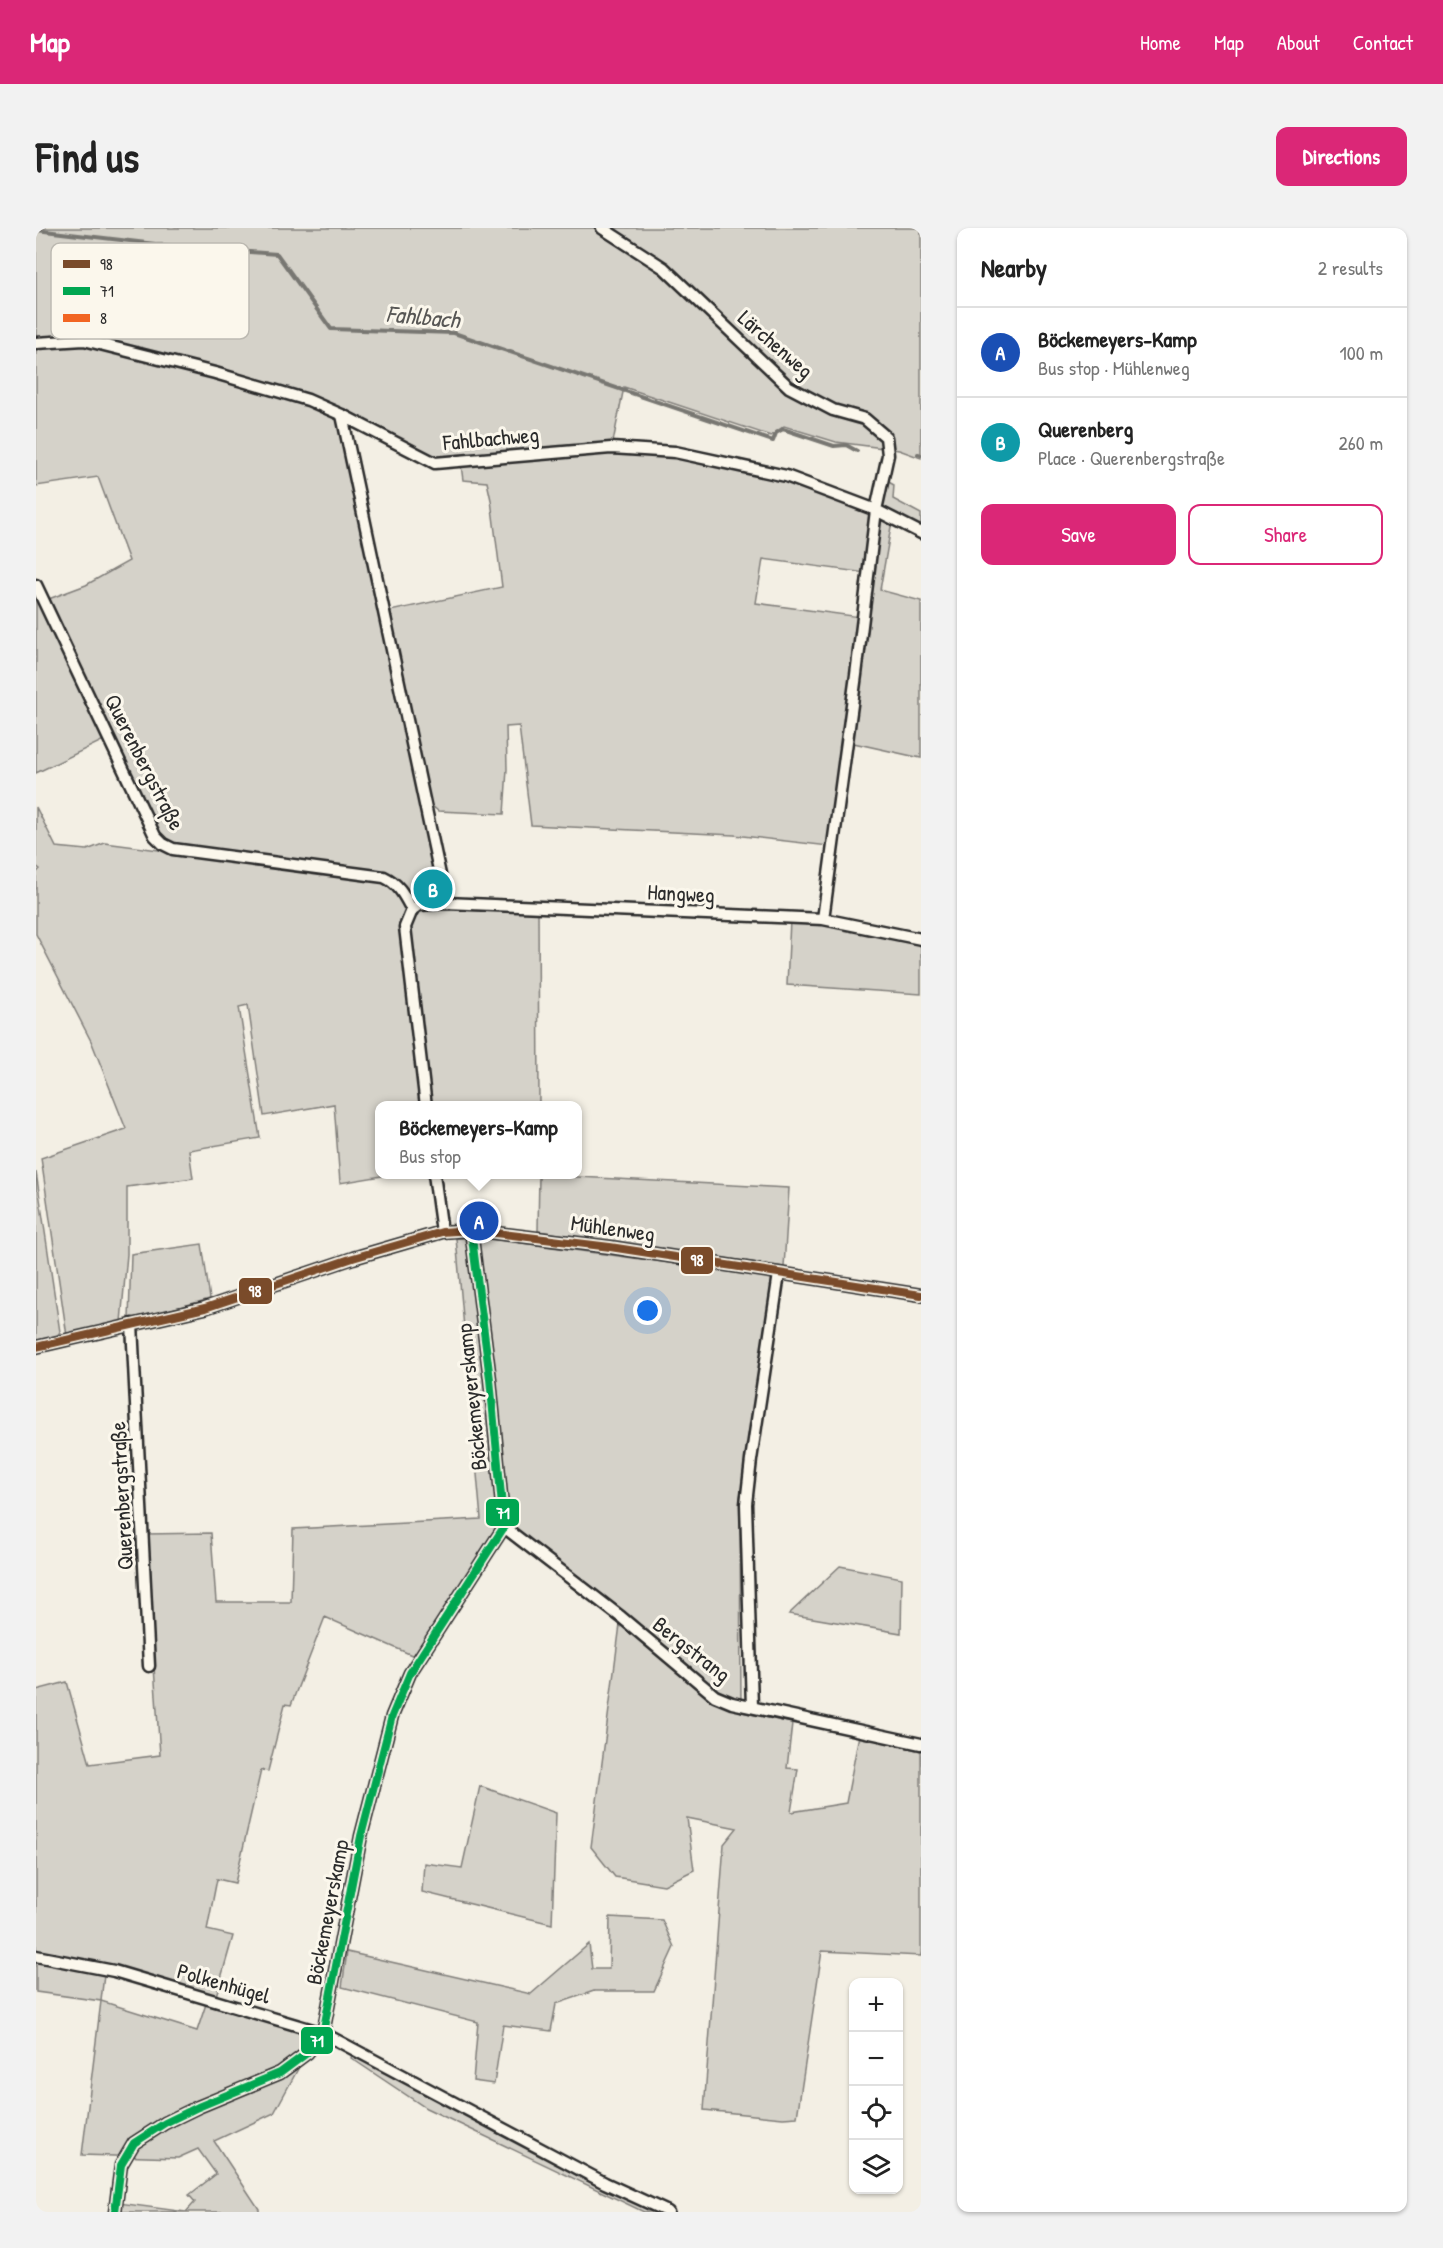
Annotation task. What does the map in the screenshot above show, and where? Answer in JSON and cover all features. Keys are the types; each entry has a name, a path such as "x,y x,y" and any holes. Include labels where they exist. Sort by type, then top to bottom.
{"street":[{"name":"Lärchenweg","path":"602,228 664,268 789,387 833,410 865,419 886,437 888,455 876,510 823,919"},
{"name":"Fahlbachweg","path":"36,343 84,340 308,400 435,463 611,448 675,452 786,476 876,510 921,533"},
{"path":"342,415 446,903 418,905 412,910 405,927 425,1101"},
{"name":"Querenbergstraße","path":"36,585 155,836 163,844 172,849 384,877 393,881 401,889 412,910"},
{"name":"Hangweg","path":"446,903 538,905 823,919 921,939"},
{"path":"36,1347 205,1308 353,1258 442,1232 435,1179"},
{"name":"Mühlenweg","path":"442,1232 471,1230 599,1246 921,1295"},
{"name":"Böckemeyerskamp","path":"323,2033 361,1836 392,1716 410,1673 504,1527 490,1378 471,1230"},
{"path":"752,1707 746,1504 779,1274"},
{"name":"Querenbergstraße","path":"132,1324 148,1666"},
{"name":"Bergstrang","path":"504,1527 621,1617 715,1696 732,1703 921,1744"},
{"name":"Polkenhügel","path":"36,1956 114,1971 323,2033"},
{"path":"115,2212 121,2165 134,2143 165,2123 198,2107 280,2073 307,2053 323,2033 605,2183 668,2212"}],"shaded area":[{"path":"36,228 921,228 921,458 899,450 836,442 784,426 771,436 624,387 613,442 437,459 343,412 92,339 249,339 249,243 51,243 51,338 36,339"},
{"path":"84,344 306,402 338,416 442,896 418,899 412,903 392,877 172,845 158,833 110,727 46,600 86,585 129,561 98,477 36,486 36,347"},
{"path":"607,452 674,453 785,479 874,511 866,573 763,559 756,603 860,617 878,513 892,521 880,590 921,601 921,758 849,742 829,846 734,835 531,825 519,726 506,727 507,769 504,814 438,811 431,805 390,611 502,587 487,482 463,480 461,465"},
{"path":"885,480 894,485 893,499 921,514 921,530 878,509"},
{"path":"36,593 108,738 36,773"},
{"path":"36,807 56,847 87,850 105,843 383,879 392,882 410,909 403,927 422,1101 375,1101 375,1177 340,1183 334,1104 264,1116 248,1005 239,1007 260,1138 189,1150 193,1178 127,1187 127,1254 121,1322 67,1336 41,1158 126,1129 92,1043 36,934 36,873 40,869 36,866"},
{"path":"445,907 538,909 539,1101 429,1101 407,927 414,911"},
{"path":"790,920 822,922 921,942 921,994 787,985"},
{"path":"36,1172 60,1332 57,1336 36,1341"},
{"path":"582,1177 789,1188 784,1267 538,1231 539,1179"},
{"path":"456,1238 484,1238 775,1277 740,1498 741,1712 792,1723 787,1768 798,1769 791,1812 846,1803 859,1735 921,1751 921,1956 822,1951 797,2117 783,2118 704,2110 724,1844 737,1828 687,1818 694,1870 664,1885 615,1877 591,1847 621,1617 502,1531 414,1656 325,1617 291,1705 285,1704 268,1771 261,1770 235,1883 217,1879 207,1930 233,1936 216,1996 113,1966 105,1966 101,2001 36,1992 36,1690 67,1682 90,1764 160,1755 145,1534 211,1533 216,1602 291,1602 293,1529 481,1519"},
{"path":"202,1244 210,1299 129,1320 131,1254"},
{"path":"840,1566 902,1578 901,1633 789,1614"},
{"path":"480,1786 556,1813 552,1924 422,1892 424,1863 462,1868"},
{"path":"610,1917 662,1920 674,1947 654,1991 594,1991 556,2004 551,2031 503,2025 494,2084 473,2081 478,2022 342,1987 347,1952 531,1994 589,1944 592,1969 609,1969"},
{"path":"101,2001 197,2031 207,2001 317,2034 274,2113 214,2141 259,2212 186,2212 195,2202 189,2195 216,2174 198,2149 178,2158 82,2155"},
{"path":"353,2051 661,2212 644,2212 426,2108 351,2058"},
{"path":"119,2203 186,2212 118,2212"}],"waterway":[{"name":"Fahlbach","path":"36,230 146,243"},
{"name":"Fahlbach","path":"249,252 277,254 331,329 454,333 773,441 776,433 783,429 834,446 846,445 857,451"}],"transit line":[{"name":"98","path":"36,1347 205,1308 353,1258 442,1232 471,1230 610,1247 921,1295"},
{"name":"71","path":"115,2212 121,2165 134,2143 165,2123 198,2107 280,2073 307,2053 323,2033 361,1836 392,1716 410,1673 504,1527 490,1379 471,1230"}],"place":[{"name":"Querenberg","path":"433,889"},
{"name":"Böckemeyers-Kamp","path":"479,1221"}]}
